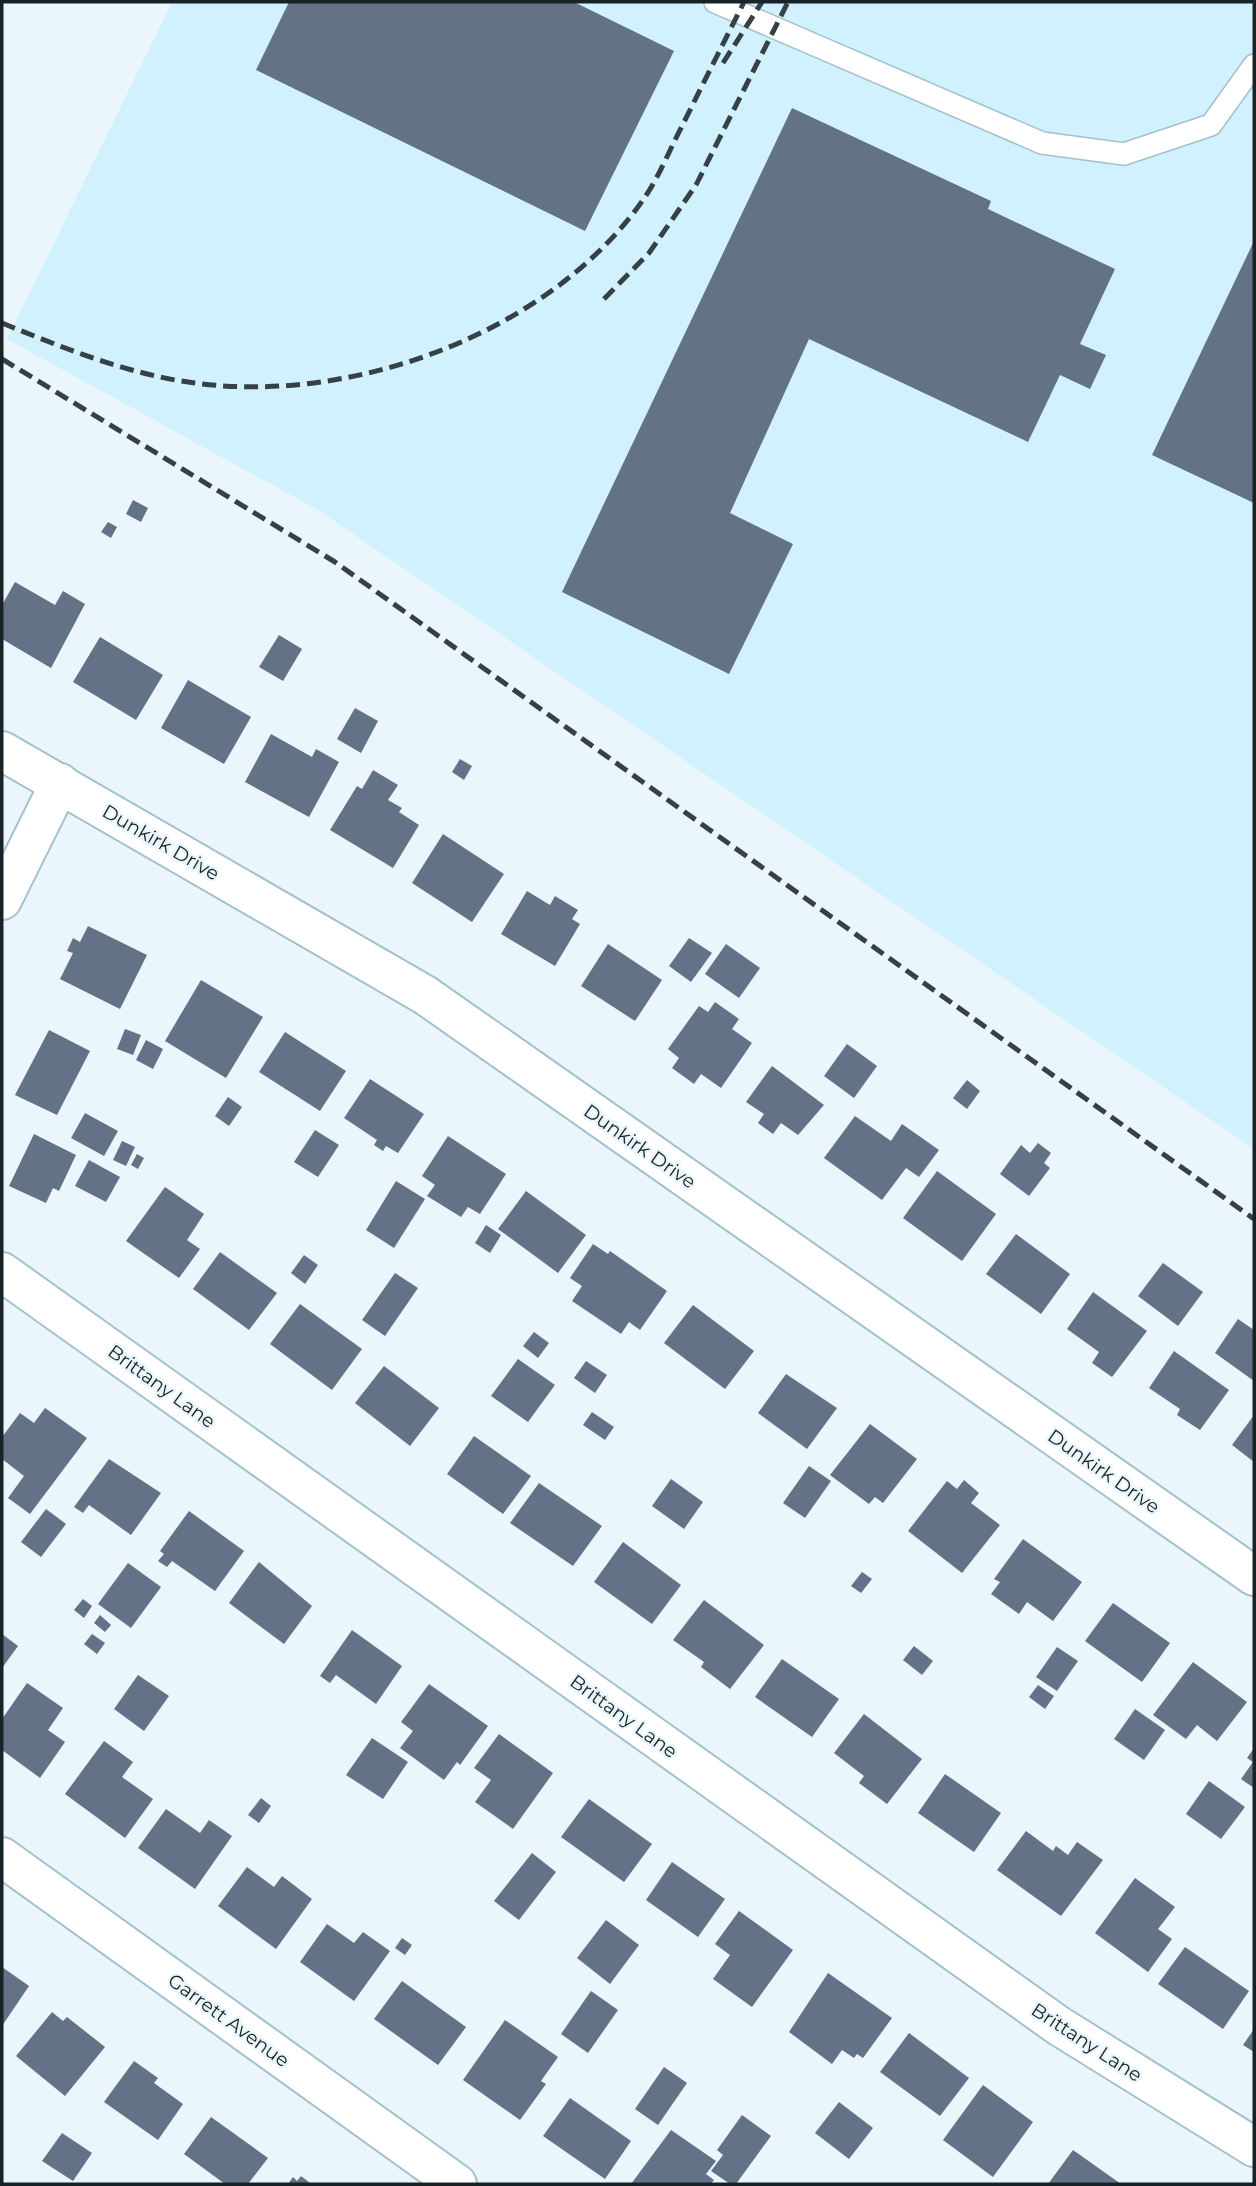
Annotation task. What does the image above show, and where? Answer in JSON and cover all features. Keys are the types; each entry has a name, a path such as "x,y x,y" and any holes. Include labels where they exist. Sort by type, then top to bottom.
{"street":[{"name":"Dunkirk Drive","path":"2,751 425,995 1254,1576"},
{"path":"2,900 60,783"},
{"name":"Brittany Lane","path":"2,1272 1059,2026 1254,2147"},
{"name":"Garrett Avenue","path":"2,1857 457,2184"}],"lane":[{"path":"715,2 1042,143 1124,154 1211,125 1254,65"}],"shaded area":[{"path":"172,2 1254,2 1254,1149 318,510 7,339"}],"building":[{"path":"289,2 574,2 674,51 585,231 256,70"},
{"path":"792,108 991,201 988,209 1115,269 1080,344 1106,355 1090,389 1060,375 1028,442 809,339 730,513 793,544 729,674 562,592"},
{"path":"1254,241 1254,503 1152,455"},
{"path":"133,500 148,508 141,522 126,514"},
{"path":"108,522 117,527 111,538 101,532"},
{"path":"15,582 55,605 63,591 85,604 51,668 2,639 2,605"},
{"path":"279,635 302,649 283,681 259,667"},
{"path":"100,637 163,675 136,720 73,682"},
{"path":"188,680 251,717 224,764 161,728"},
{"path":"355,708 378,721 361,753 337,739"},
{"path":"271,734 312,757 316,749 339,762 309,817 245,782"},
{"path":"460,759 472,766 464,780 452,772"},
{"path":"373,770 398,785 388,800 402,808 399,812 419,825 393,868 330,830 357,786 362,789"},
{"path":"443,834 504,874 472,922 412,883"},
{"path":"527,891 550,905 555,896 578,910 572,919 580,924 555,966 501,934"},
{"path":"88,926 147,955 120,1009 60,979 73,953 67,951 73,938 80,942"},
{"path":"689,938 712,953 691,982 669,966"},
{"path":"608,944 662,980 635,1021 581,986"},
{"path":"726,944 760,968 739,998 705,974"},
{"path":"201,980 263,1017 226,1078 165,1041"},
{"path":"715,1002 739,1019 732,1029 752,1043 721,1088 701,1074 694,1084 672,1068 679,1058 668,1049 699,1006 708,1012"},
{"path":"125,1029 141,1035 133,1055 117,1049"},
{"path":"49,1030 90,1051 57,1115 15,1095"},
{"path":"285,1032 346,1071 320,1111 259,1072"},
{"path":"146,1040 163,1049 153,1069 136,1060"},
{"path":"847,1044 877,1066 854,1098 824,1076"},
{"path":"772,1066 824,1105 798,1135 781,1123 773,1134 758,1123 764,1114 746,1102"},
{"path":"370,1079 424,1114 398,1153 386,1146 383,1151 374,1145 377,1140 344,1118"},
{"path":"967,1080 980,1091 967,1109 953,1098"},
{"path":"228,1097 242,1107 229,1126 215,1116"},
{"path":"85,1113 118,1131 104,1156 71,1138"},
{"path":"855,1116 891,1141 902,1124 939,1150 919,1177 906,1168 882,1200 824,1158"},
{"path":"315,1130 339,1145 318,1177 294,1162"},
{"path":"34,1134 76,1155 59,1191 53,1188 46,1203 9,1186"},
{"path":"448,1136 506,1174 480,1214 468,1207 461,1217 427,1196 435,1185 422,1176"},
{"path":"122,1141 135,1147 126,1166 113,1160"},
{"path":"1038,1143 1051,1153 1044,1163 1050,1168 1029,1196 1000,1174 1021,1145 1030,1153"},
{"path":"137,1154 144,1158 138,1169 131,1165"},
{"path":"89,1160 120,1177 106,1202 75,1186"},
{"path":"937,1171 996,1214 962,1261 903,1218"},
{"path":"396,1181 425,1199 394,1248 366,1230"},
{"path":"165,1187 204,1214 187,1240 200,1249 179,1278 126,1241"},
{"path":"526,1191 586,1235 558,1273 498,1229"},
{"path":"486,1225 501,1235 490,1253 475,1243"},
{"path":"1016,1234 1070,1274 1041,1314 986,1274"},
{"path":"593,1244 608,1254 610,1251 667,1291 640,1330 629,1322 621,1334 572,1301 582,1286 570,1278"},
{"path":"220,1252 277,1293 249,1330 193,1289"},
{"path":"304,1255 318,1265 305,1284 291,1273"},
{"path":"1163,1263 1203,1292 1178,1326 1138,1296"},
{"path":"395,1273 418,1288 385,1336 362,1320"},
{"path":"1093,1292 1147,1331 1112,1377 1092,1363 1099,1352 1067,1329"},
{"path":"300,1304 362,1349 332,1390 270,1344"},
{"path":"693,1305 754,1351 725,1389 664,1343"},
{"path":"1238,1319 1254,1330 1254,1381 1215,1353"},
{"path":"534,1332 549,1343 538,1358 523,1346"},
{"path":"1174,1351 1229,1390 1200,1430 1177,1415 1180,1409 1149,1388"},
{"path":"518,1359 555,1385 528,1422 491,1396"},
{"path":"586,1361 607,1375 595,1393 574,1378"},
{"path":"384,1366 439,1408 410,1446 355,1403"},
{"path":"786,1374 837,1408 807,1449 758,1413"},
{"path":"45,1408 87,1438 30,1514 8,1498 24,1476 2,1459 2,1437 20,1413 34,1423"},
{"path":"592,1412 614,1427 605,1440 583,1425"},
{"path":"1254,1415 1254,1462 1232,1445"},
{"path":"870,1424 917,1459 883,1503 875,1497 869,1504 830,1475"},
{"path":"474,1436 531,1476 503,1514 447,1474"},
{"path":"109,1459 161,1493 131,1535 89,1505 83,1513 74,1507"},
{"path":"809,1466 831,1481 805,1518 783,1503"},
{"path":"671,1479 703,1502 684,1529 652,1506"},
{"path":"964,1480 979,1493 971,1503 1000,1525 962,1573 908,1531 947,1481 957,1489"},
{"path":"539,1483 602,1526 573,1566 510,1523"},
{"path":"46,1509 66,1524 41,1557 21,1542"},
{"path":"189,1511 244,1551 215,1591 172,1561 167,1567 158,1561 164,1554 160,1551"},
{"path":"1023,1539 1082,1582 1053,1621 1027,1602 1019,1614 991,1594 1000,1582 994,1579"},
{"path":"623,1542 681,1585 652,1624 594,1582"},
{"path":"259,1562 312,1606 284,1644 229,1603"},
{"path":"128,1563 161,1587 131,1628 98,1604"},
{"path":"862,1572 872,1579 861,1593 851,1586"},
{"path":"83,1599 92,1606 84,1618 74,1610"},
{"path":"704,1600 764,1645 730,1689 701,1667 704,1662 673,1640"},
{"path":"1113,1603 1170,1643 1142,1682 1085,1641"},
{"path":"100,1615 111,1625 105,1632 94,1623"},
{"path":"352,1630 402,1666 376,1704 336,1675 330,1683 320,1676"},
{"path":"2,1634 18,1646 2,1668"},
{"path":"92,1634 105,1643 97,1654 84,1644"},
{"path":"914,1646 933,1661 922,1675 903,1660"},
{"path":"1057,1647 1078,1661 1057,1691 1036,1677"},
{"path":"782,1659 839,1699 812,1737 755,1697"},
{"path":"1193,1662 1247,1702 1217,1741 1197,1725 1186,1739 1153,1715"},
{"path":"138,1675 169,1696 144,1731 114,1709"},
{"path":"27,1683 63,1708 48,1730 65,1742 40,1778 2,1750 2,1719"},
{"path":"429,1684 488,1726 460,1765 457,1762 444,1780 400,1748 413,1731 401,1722"},
{"path":"1038,1685 1054,1696 1045,1709 1029,1697"},
{"path":"1135,1709 1165,1730 1144,1760 1114,1739"},
{"path":"864,1714 922,1759 887,1804 859,1783 864,1776 834,1753"},
{"path":"499,1734 553,1773 513,1829 475,1802 491,1780 474,1768"},
{"path":"372,1738 408,1762 383,1799 346,1775"},
{"path":"104,1741 133,1762 122,1777 153,1799 125,1838 65,1794"},
{"path":"1254,1748 1254,1788 1241,1779 1253,1762 1247,1758"},
{"path":"945,1774 1001,1813 974,1852 918,1813"},
{"path":"1209,1781 1245,1807 1221,1839 1186,1814"},
{"path":"261,1798 271,1806 259,1823 248,1815"},
{"path":"589,1799 652,1844 624,1882 561,1837"},
{"path":"166,1809 200,1833 209,1820 232,1836 195,1889 138,1848"},
{"path":"1026,1831 1053,1851 1056,1846 1068,1855 1077,1842 1103,1860 1061,1916 997,1870"},
{"path":"532,1853 556,1872 519,1920 494,1901"},
{"path":"672,1862 725,1899 698,1937 646,1900"},
{"path":"247,1867 274,1887 282,1876 312,1899 276,1949 218,1906"},
{"path":"1135,1878 1175,1907 1158,1929 1172,1939 1148,1972 1095,1933"},
{"path":"739,1911 793,1950 752,2007 713,1979 730,1955 715,1944"},
{"path":"606,1920 639,1945 610,1984 577,1958"},
{"path":"327,1924 354,1943 363,1932 390,1951 354,2001 300,1962"},
{"path":"402,1938 412,1945 405,1955 395,1948"},
{"path":"1185,1947 1249,1991 1223,2029 1158,1984"},
{"path":"2,1967 29,1986 2,2026"},
{"path":"828,1973 892,2018 863,2058 857,2054 854,2058 842,2050 832,2064 789,2032"},
{"path":"402,1981 466,2027 438,2065 374,2019"},
{"path":"591,1991 618,2010 588,2053 561,2034"},
{"path":"52,2012 63,2021 67,2017 105,2047 65,2096 16,2056"},
{"path":"505,2020 558,2057 541,2081 546,2084 520,2120 463,2080"},
{"path":"1254,2029 1254,2052 1243,2045"},
{"path":"909,2033 969,2078 940,2116 880,2072"},
{"path":"134,2061 158,2078 154,2083 183,2104 158,2140 104,2102"},
{"path":"664,2067 687,2083 658,2125 635,2109"},
{"path":"983,2085 1033,2122 993,2177 943,2140"},
{"path":"570,2098 631,2141 605,2179 543,2136"},
{"path":"839,2102 873,2128 849,2159 815,2133"},
{"path":"742,2115 771,2136 736,2184 730,2184 711,2171 723,2155 717,2150"},
{"path":"211,2117 268,2158 248,2184 225,2184 184,2154"},
{"path":"671,2130 716,2161 706,2174 714,2180 711,2184 631,2184"},
{"path":"62,2133 92,2153 73,2181 42,2161"},
{"path":"1073,2150 1121,2184 1048,2184"},
{"path":"301,2176 310,2183 288,2184 293,2177 297,2181"}],"railway":[{"path":"2,323 117,366 188,382 250,387 313,383 377,371 440,351 500,323 555,288 603,247 643,200 653,184 744,2"},
{"path":"723,63 762,2"},
{"path":"604,299 649,253 696,185 788,2"},
{"path":"2,359 335,562 1254,1219"}]}
